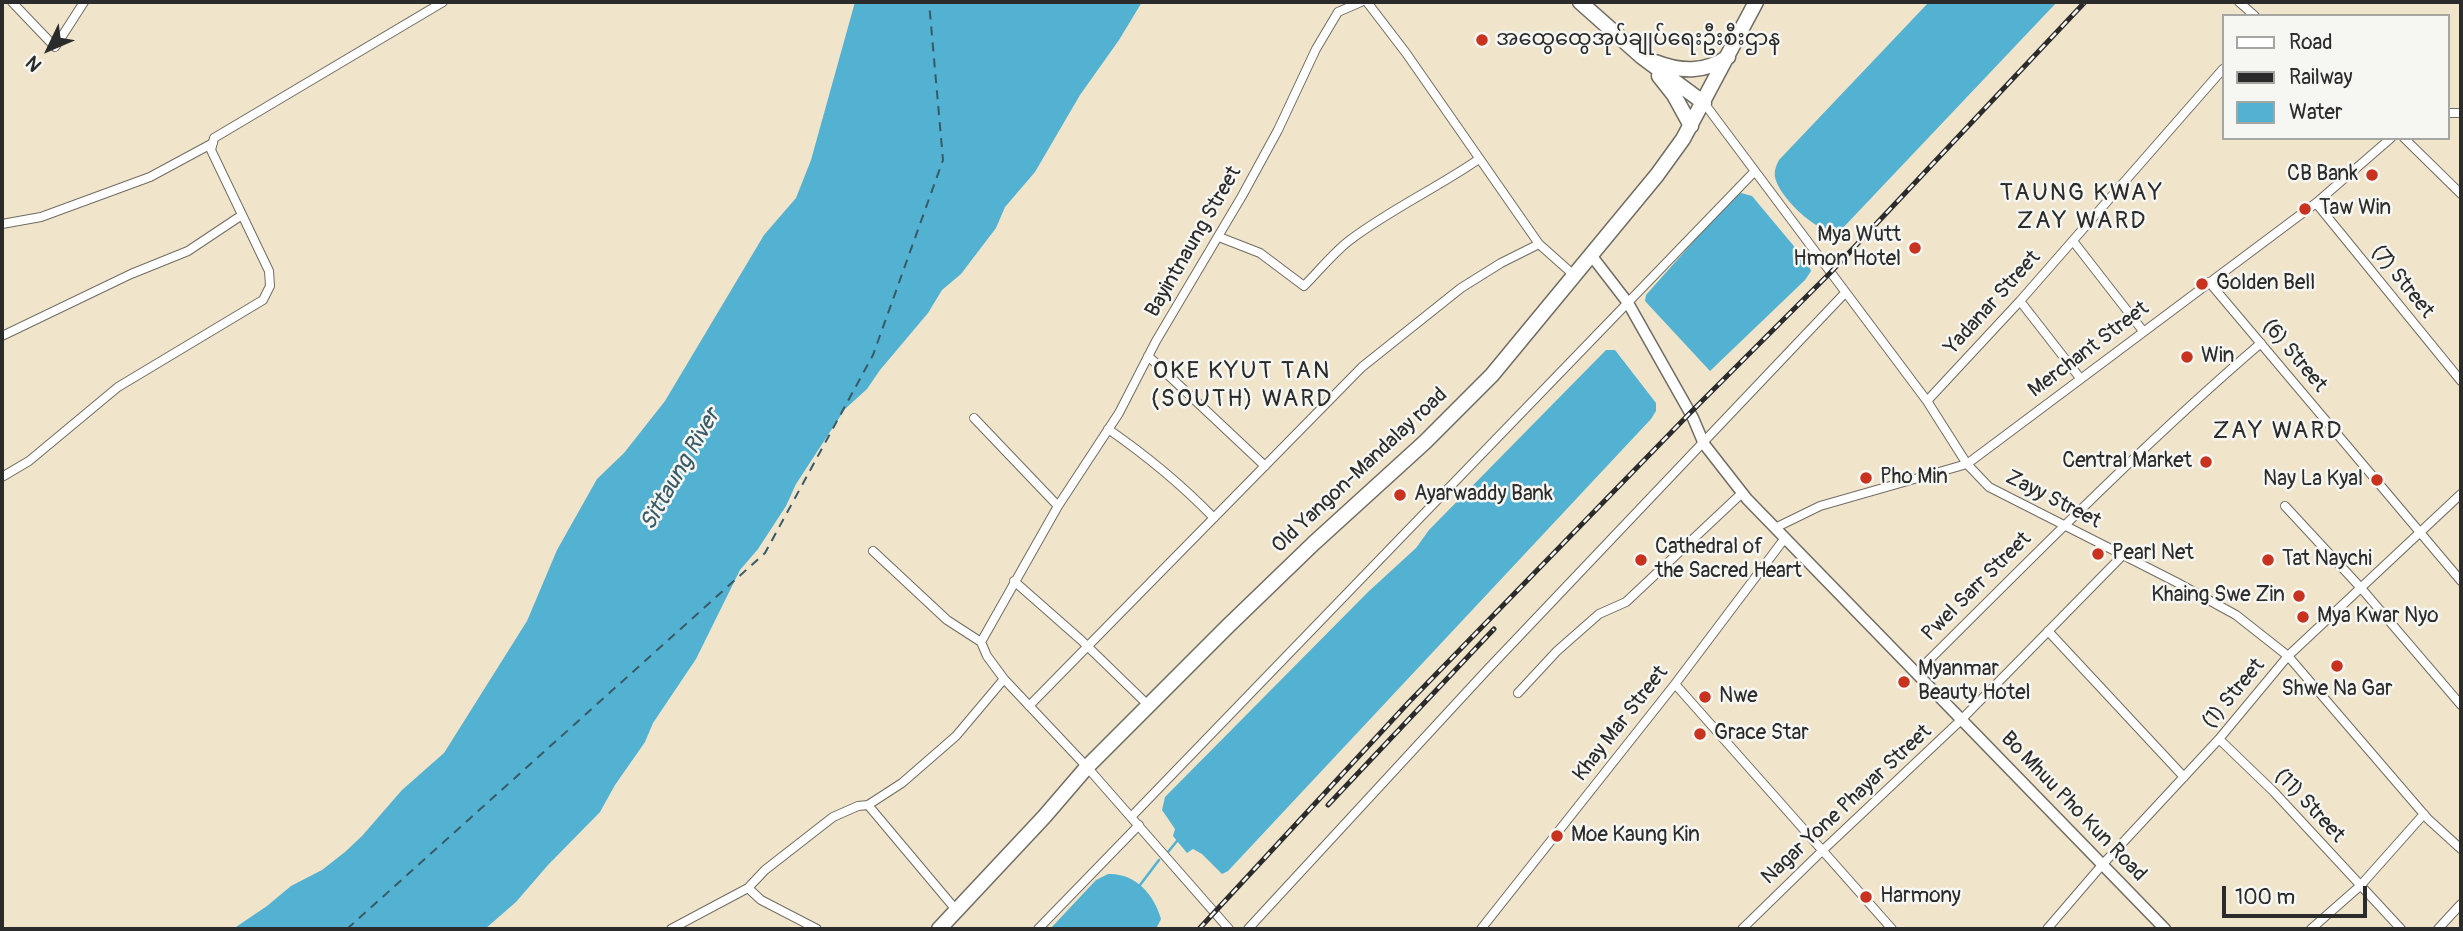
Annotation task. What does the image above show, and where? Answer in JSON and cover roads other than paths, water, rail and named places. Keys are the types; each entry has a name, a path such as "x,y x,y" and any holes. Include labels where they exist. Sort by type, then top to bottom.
{"highway":[{"path":"1580,2 1642,57 1704,103"},
{"name":"Old Yangon-Mandalay road","path":"939,929 1087,767 1238,617 1425,442 1482,384 1657,175 1704,103 1756,2"},
{"path":"1642,57 1681,69 1699,70 1715,66 1729,56"},
{"path":"1642,57 1663,80 1690,126"}],"street":[{"path":"12,2 55,47 84,2"},
{"path":"2,477 29,460 118,387 262,300 270,286 269,271 211,150 214,138 443,2"},
{"path":"1364,2 1406,53 1539,244 1575,276"},
{"name":"Bayintnaung Street","path":"981,642 1058,506 1119,412 1148,356 1219,237 1278,130 1321,39 1338,12 1364,2"},
{"path":"2239,2 2253,14"},
{"name":"Yadanar Street","path":"1927,401 2073,241 2222,70"},
{"name":"Zayy Street","path":"1704,103 1927,401 1966,464 1989,486 2236,615 2288,656 2424,814 2461,849"},
{"name":"Merchant Street","path":"1775,528 1820,506 1966,464 2316,203 2389,140"},
{"path":"2406,140 2461,194"},
{"path":"2,224 41,216 150,177 213,143"},
{"path":"1219,237 1259,253 1304,286 1348,242 1402,205 1446,182 1479,159"},
{"path":"1131,817 1754,173"},
{"name":"(7) Street","path":"2316,203 2461,381"},
{"path":"2,336 131,274 188,251 242,215"},
{"path":"2073,241 2143,331"},
{"path":"1029,706 1362,367 1461,288 1501,263 1539,244"},
{"name":"Bo Mhuu Pho Kun Road","path":"1591,255 1629,303 1693,418 1704,443 1742,493 2165,929"},
{"name":"(6) Street","path":"2209,282 2461,581"},
{"path":"1248,929 1487,670 1845,293"},
{"path":"2020,300 2080,378"},
{"name":"Pwel Sarr Street","path":"1916,673 2063,525 2202,394 2261,344"},
{"path":"1148,356 1265,466"},
{"path":"974,418 1058,506"},
{"path":"1108,429 1178,481 1214,518"},
{"path":"1518,693 1557,651 1588,623 1599,614 1626,602 1742,493"},
{"name":"(1) Street","path":"2047,929 2102,865 2219,739 2288,656 2461,494"},
{"path":"2285,506 2361,588 2461,705"},
{"name":"Khay Mar Street","path":"1481,929 1675,684 1785,538"},
{"path":"873,551 947,620 981,642 987,656 1004,679 1087,767 1229,929"},
{"name":"Nagar Yone Phayar Street","path":"1742,929 1961,720 2123,555"},
{"path":"1014,581 1149,706"},
{"path":"2048,631 2184,777"},
{"path":"671,929 748,888 765,870 833,817 869,804 902,783 956,736 1004,679"},
{"path":"1675,684 1892,929"},
{"name":"(11) Street","path":"2219,739 2274,792 2401,929"},
{"path":"869,804 957,911"},
{"path":"2311,929 2360,886 2424,814"},
{"path":"1038,929 1139,825"},
{"path":"748,888 761,900 817,929"},
{"path":"2438,929 2461,904"}],"water":[{"name":"Sittaung River","path":"855,2 1142,2 1080,95 1035,172 1005,207 996,228 961,274 942,290 928,313 867,389 845,409 758,549 740,570 696,659 653,723 645,742 600,812 516,902 485,929 233,929 291,886 322,870 345,852 402,790 444,753 527,621 557,550 597,479 624,453 665,401 764,235 796,198 811,160"},
{"path":"1929,2 2057,2 1839,232 1821,228 1801,213 1783,194 1775,177 1778,162"},
{"path":"1741,193 1752,196 1808,263 1811,271 1805,280 1710,371 1645,301 1646,295 1732,198"},
{"path":"1606,350 1615,350 1656,403 1656,411 1651,419 1228,871 1222,874 1193,849 1187,853 1173,836 1175,829 1162,810 1165,797 1368,592 1416,548 1429,530"},
{"path":"1108,874 1127,877 1142,887 1154,901 1161,919 1156,929 1050,929 1096,880"}],"waterway":[{"path":"1168,852 1177,841"},
{"path":"1140,885 1159,860"}],"railway":[{"path":"1199,929 1409,702 1830,273 2085,2"},
{"path":"1328,805 1494,629"}],"place":[{"name":"အထွေထွေအုပ်ချုပ်ရေးဦးစီးဌာန","path":"1482,40"},
{"name":"CB Bank","path":"2372,175"},
{"name":"Taw Win","path":"2305,209"},
{"name":"Mya Wutt Hmon Hotel","path":"1915,248"},
{"name":"Golden Bell","path":"2202,284"},
{"name":"Win","path":"2187,357"},
{"name":"Central Market","path":"2206,462"},
{"name":"Pho Min","path":"1866,478"},
{"name":"Nay La Kyal","path":"2377,480"},
{"name":"Ayarwaddy Bank","path":"1400,495"},
{"name":"Pearl Net","path":"2098,554"},
{"name":"Cathedral of the Sacred Heart","path":"1641,560"},
{"name":"Tat Naychi","path":"2268,560"},
{"name":"Khaing Swe Zin","path":"2299,596"},
{"name":"Mya Kwar Nyo","path":"2303,617"},
{"name":"Shwe Na Gar","path":"2337,666"},
{"name":"Myanmar Beauty Hotel","path":"1904,682"},
{"name":"Nwe","path":"1705,697"},
{"name":"Grace Star","path":"1700,734"},
{"name":"Moe Kaung Kin","path":"1557,836"},
{"name":"Harmony","path":"1866,897"}],"district":[{"name":"TAUNG KWAY ZAY WARD","path":"2082,208"},
{"name":"OKE KYUT TAN (SOUTH) WARD","path":"1242,386"},
{"name":"ZAY WARD","path":"2278,432"}]}
